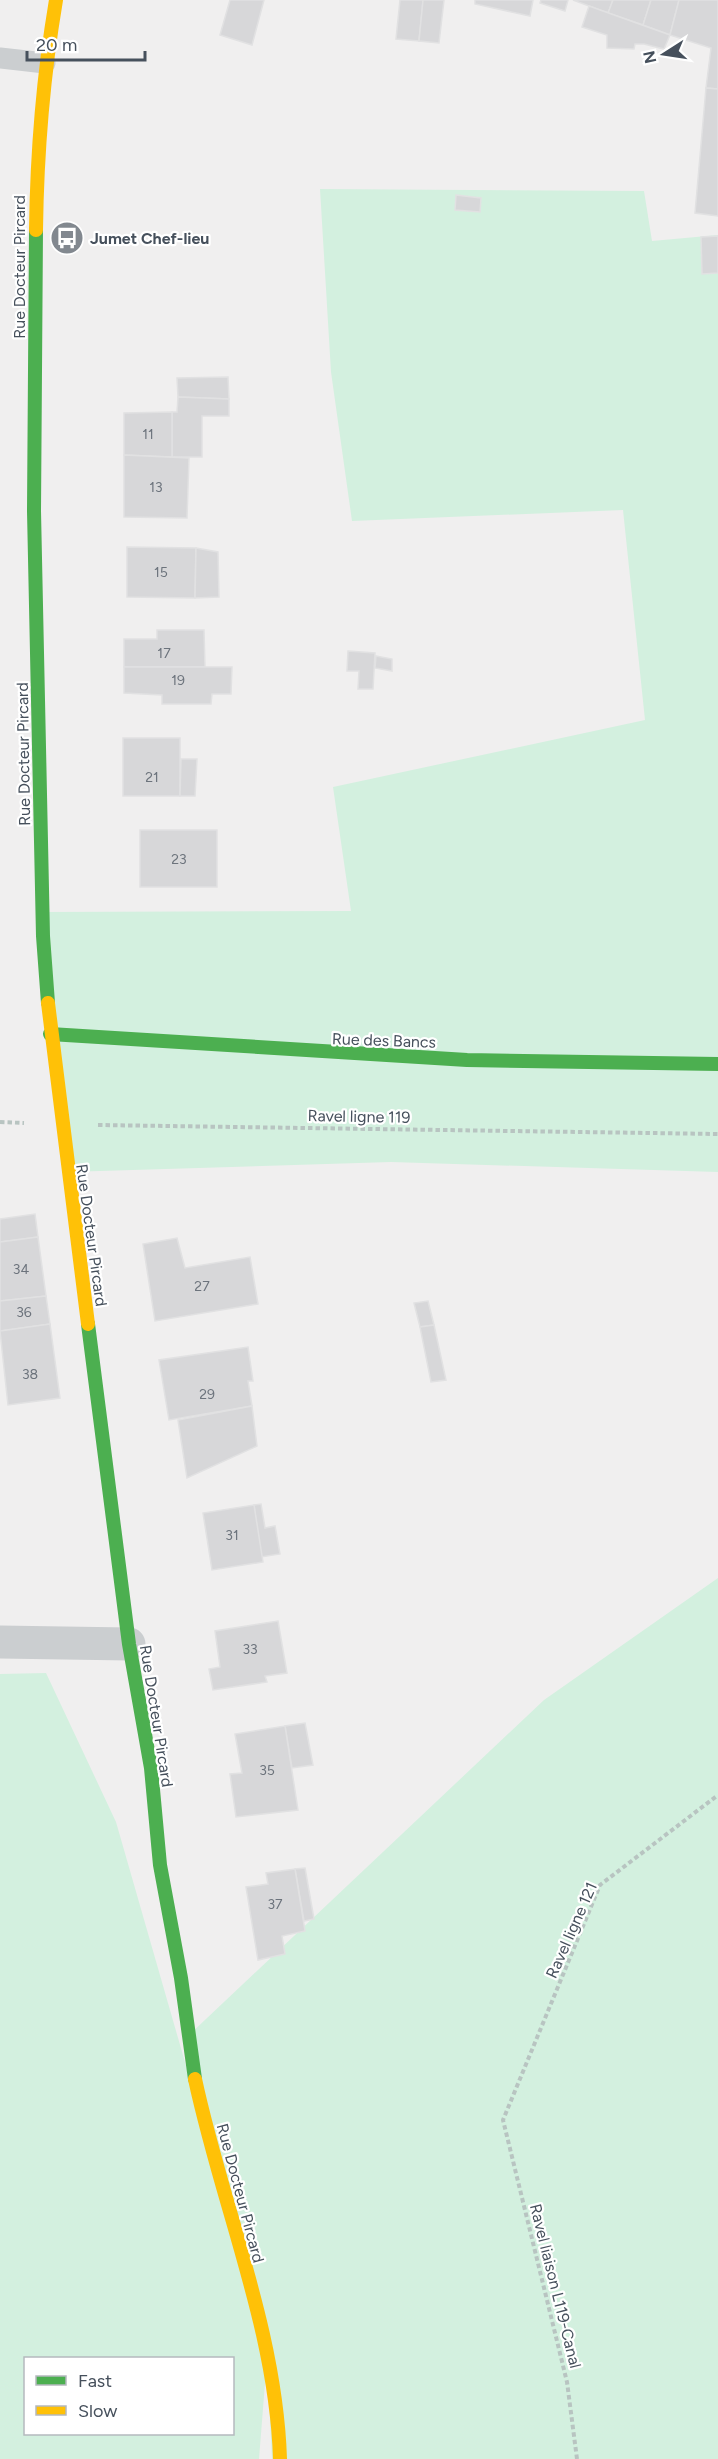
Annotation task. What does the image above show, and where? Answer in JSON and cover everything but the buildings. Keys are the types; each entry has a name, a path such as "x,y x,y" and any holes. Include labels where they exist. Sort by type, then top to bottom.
{"street":[{"name":"Rue Docteur Pircard","path":"56,0 45,63 36,157 34,511 44,936 50,1034 129,1644 151,1768 160,1865 181,1978 191,2061 207,2135 267,2350 279,2422 280,2459"},
{"name":"Rue des Bancs","path":"50,1034 318,1054 608,1066 718,1064"},
{"path":"0,1642 129,1644"}],"lane":[{"path":"0,58 45,63"}],"path":[{"name":"Ravel ligne 119","path":"0,1122 60,1125 718,1134"},
{"name":"Ravel ligne 121","path":"503,2120 600,1885 718,1795"},
{"name":"Ravel liaison L119-Canal","path":"503,2120 567,2382 577,2459"}],"green space":[{"path":"320,189 644,191 652,241 718,235 718,1172 391,1162 67,1172 43,912 351,911 333,787 645,720 623,510 352,521 331,372"},
{"path":"718,1578 718,2459 272,2459 267,2358 259,2459 0,2459 0,1674 46,1673 116,1822 226,2205 188,2036 544,1700"}],"traffic: fast":[{"path":"36,230 34,511 43,936 48,1003"},
{"path":"50,1034 467,1060 718,1064"},
{"path":"88,1324 129,1644 151,1768 160,1865 181,1978 195,2079"}],"traffic: slow":[{"path":"36,230 42,115 56,0"},
{"path":"48,1003 88,1324"},
{"path":"195,2079 269,2363 280,2459"}],"place":[{"name":"Jumet Chef-lieu","path":"67,238"}]}
